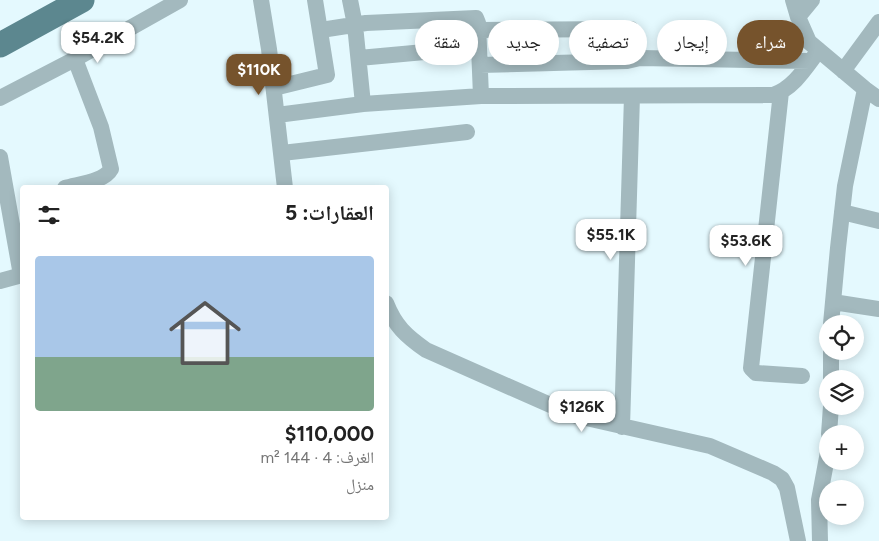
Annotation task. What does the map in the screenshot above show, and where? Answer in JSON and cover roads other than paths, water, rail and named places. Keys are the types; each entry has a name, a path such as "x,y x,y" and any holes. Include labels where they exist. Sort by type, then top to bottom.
{"main road":[{"path":"0,45 82,0"}],"street":[{"path":"0,98 180,0"},
{"path":"261,0 274,88 285,185"},
{"path":"274,88 327,75 315,0"},
{"path":"350,0 356,25 364,104"},
{"path":"793,0 798,17 815,56"},
{"path":"798,17 812,0"},
{"path":"320,30 356,25 473,17 477,20 479,30 481,96"},
{"path":"843,70 879,22"},
{"path":"479,30 569,29"},
{"path":"359,58 479,48"},
{"path":"277,115 364,104 481,96 773,95 781,92 794,82 815,56"},
{"path":"480,65 627,61 640,58 815,56 843,70 879,98"},
{"path":"76,58 101,127 111,168 108,173 98,179 76,185"},
{"path":"832,315 845,186 865,89"},
{"path":"781,92 751,368 756,373 802,376"},
{"path":"622,427 632,96"},
{"path":"282,152 467,132"},
{"path":"0,157 15,201 12,238 20,268"},
{"path":"842,212 879,221"},
{"path":"0,281 20,276"},
{"path":"833,302 879,309"},
{"path":"389,310 393,320 409,338 426,350 572,415 710,446 773,473 782,479 787,488 798,541"},
{"path":"820,541 819,500 825,470"}]}
